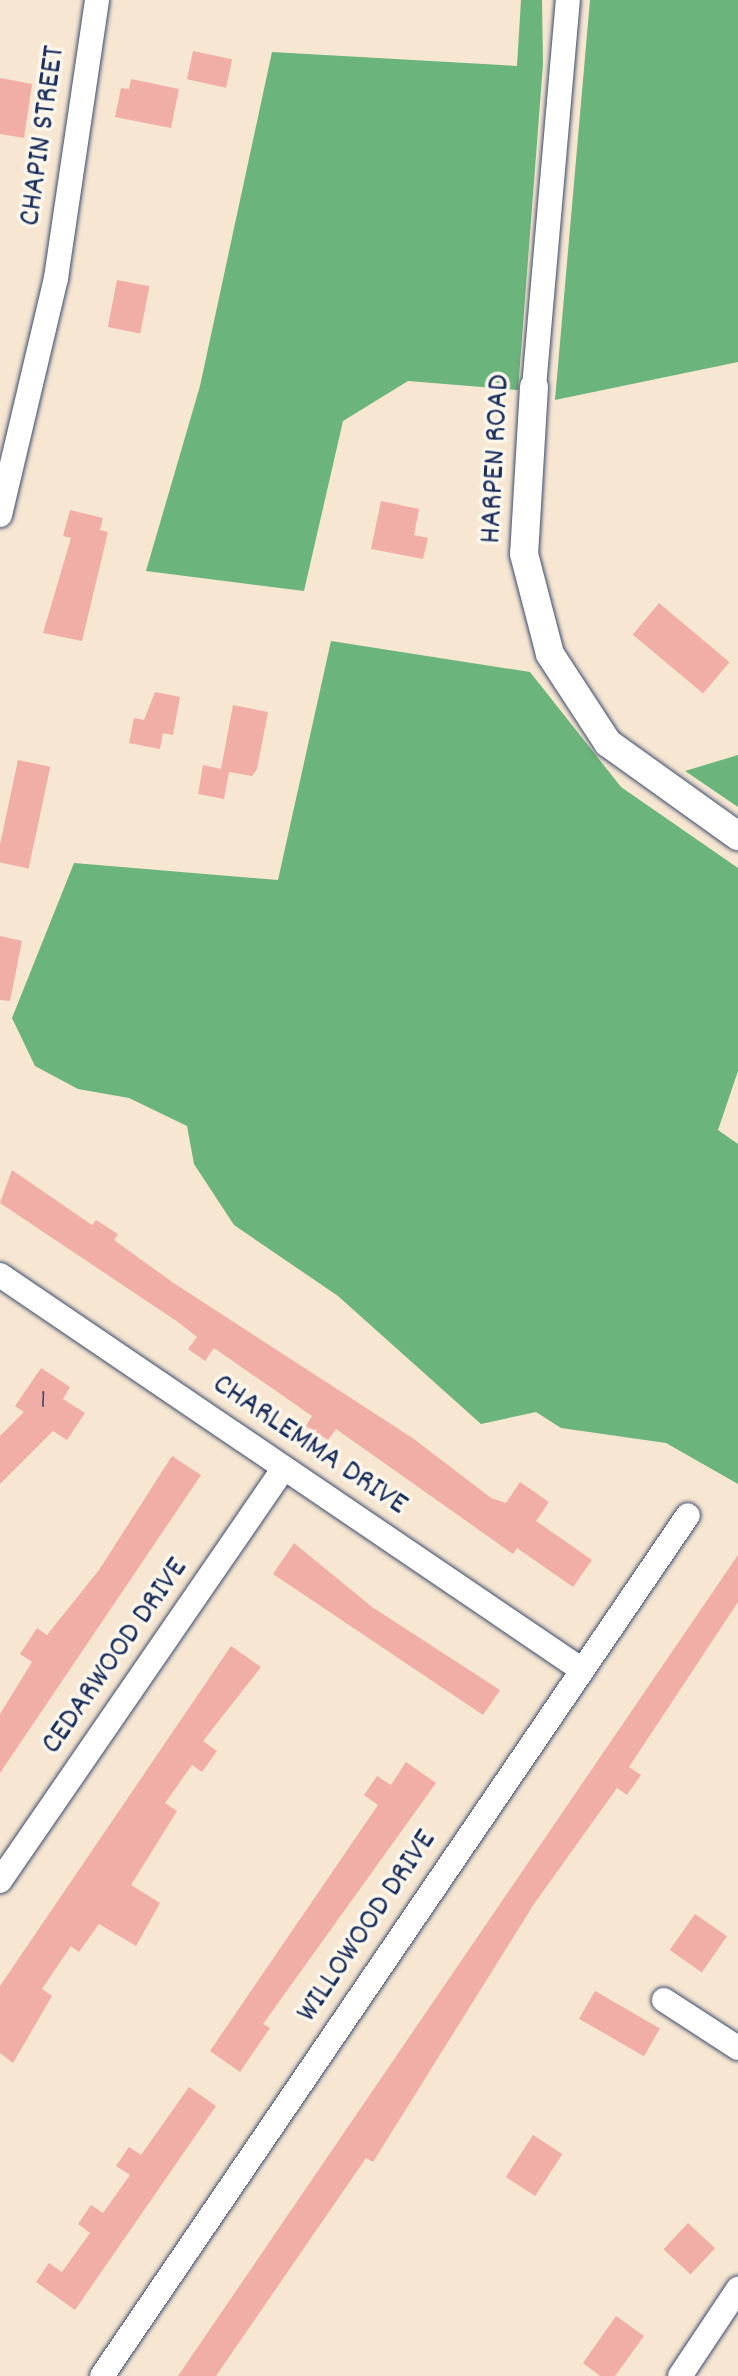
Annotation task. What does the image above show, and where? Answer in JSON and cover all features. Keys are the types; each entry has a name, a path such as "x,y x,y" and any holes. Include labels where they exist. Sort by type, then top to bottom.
{"street":[{"name":"CHAPIN STREET","path":"0,515 56,278 97,0"},
{"name":"HARPEN ROAD","path":"568,0 534,387 524,554 550,654 608,743 738,836"},
{"name":"CHARLEMMA DRIVE","path":"0,1275 582,1670"},
{"name":"CEDARWOOD DRIVE","path":"0,1881 284,1468"},
{"name":"WILLOWOOD DRIVE","path":"102,2376 688,1515"},
{"path":"664,2000 738,2048"},
{"path":"680,2376 738,2289"}],"green space":[{"path":"521,0 542,0 543,64 518,390 408,381 343,421 304,591 146,571 200,386 272,52 517,66"},
{"path":"590,0 738,0 738,362 555,400"},
{"path":"331,641 530,672 621,787 738,868 738,1071 718,1130 738,1144 738,1484 666,1443 561,1428 536,1412 481,1424 338,1296 234,1225 194,1164 187,1126 129,1098 78,1089 35,1066 12,1018 74,863 278,880"},
{"path":"738,755 738,807 685,771"}],"building":[{"path":"193,51 232,59 226,88 187,79"},
{"path":"0,78 32,84 24,138 0,134"},
{"path":"131,79 179,89 171,128 115,117 121,88 129,89"},
{"path":"117,280 149,286 140,333 108,327"},
{"path":"381,501 419,509 414,535 428,538 423,559 371,549"},
{"path":"70,510 103,518 100,530 108,532 82,641 43,633 71,538 63,536"},
{"path":"659,603 729,662 703,694 633,634"},
{"path":"155,692 180,697 173,735 163,733 160,749 129,743 134,718 144,720"},
{"path":"233,705 268,712 257,769 252,776 229,772 224,799 198,794 203,765 221,769"},
{"path":"18,760 50,767 29,869 0,862 0,845"},
{"path":"0,936 22,941 10,1001 0,1000"},
{"path":"12,1170 92,1225 96,1220 118,1234 114,1240 172,1282 414,1439 491,1498 506,1503 520,1482 549,1502 536,1521 592,1560 573,1587 517,1548 513,1554 336,1429 328,1440 306,1426 312,1416 214,1348 205,1361 188,1349 197,1337 178,1322 0,1203"},
{"path":"41,1368 70,1387 63,1399 85,1413 67,1440 53,1431 0,1484 0,1436 24,1412 15,1406"},
{"path":"172,1456 201,1475 0,1773 0,1714 32,1662 20,1654 37,1628 47,1635 99,1570"},
{"path":"294,1543 372,1607 500,1690 483,1715 273,1574"},
{"path":"738,1555 738,1602 629,1767 641,1775 627,1795 617,1788 534,1904 373,2162 366,2158 216,2376 178,2376"},
{"path":"231,1646 261,1667 203,1741 217,1751 202,1772 192,1765 165,1803 177,1811 131,1885 160,1903 136,1946 99,1924 79,1952 71,1946 42,1989 52,1996 13,2063 0,2053 0,1986"},
{"path":"406,1762 436,1783 263,2024 270,2028 240,2072 210,2051 378,1805 364,1795 377,1776 391,1785"},
{"path":"695,1914 727,1936 702,1972 670,1950"},
{"path":"595,1991 660,2028 644,2056 579,2019"},
{"path":"189,2087 216,2106 75,2310 36,2282 49,2263 62,2272 90,2233 78,2224 91,2205 103,2213 130,2175 116,2166 129,2147 141,2155"},
{"path":"533,2135 562,2154 535,2196 506,2177"},
{"path":"688,2223 715,2248 691,2275 663,2249"},
{"path":"616,2316 644,2336 615,2376 600,2376 583,2363"}]}
